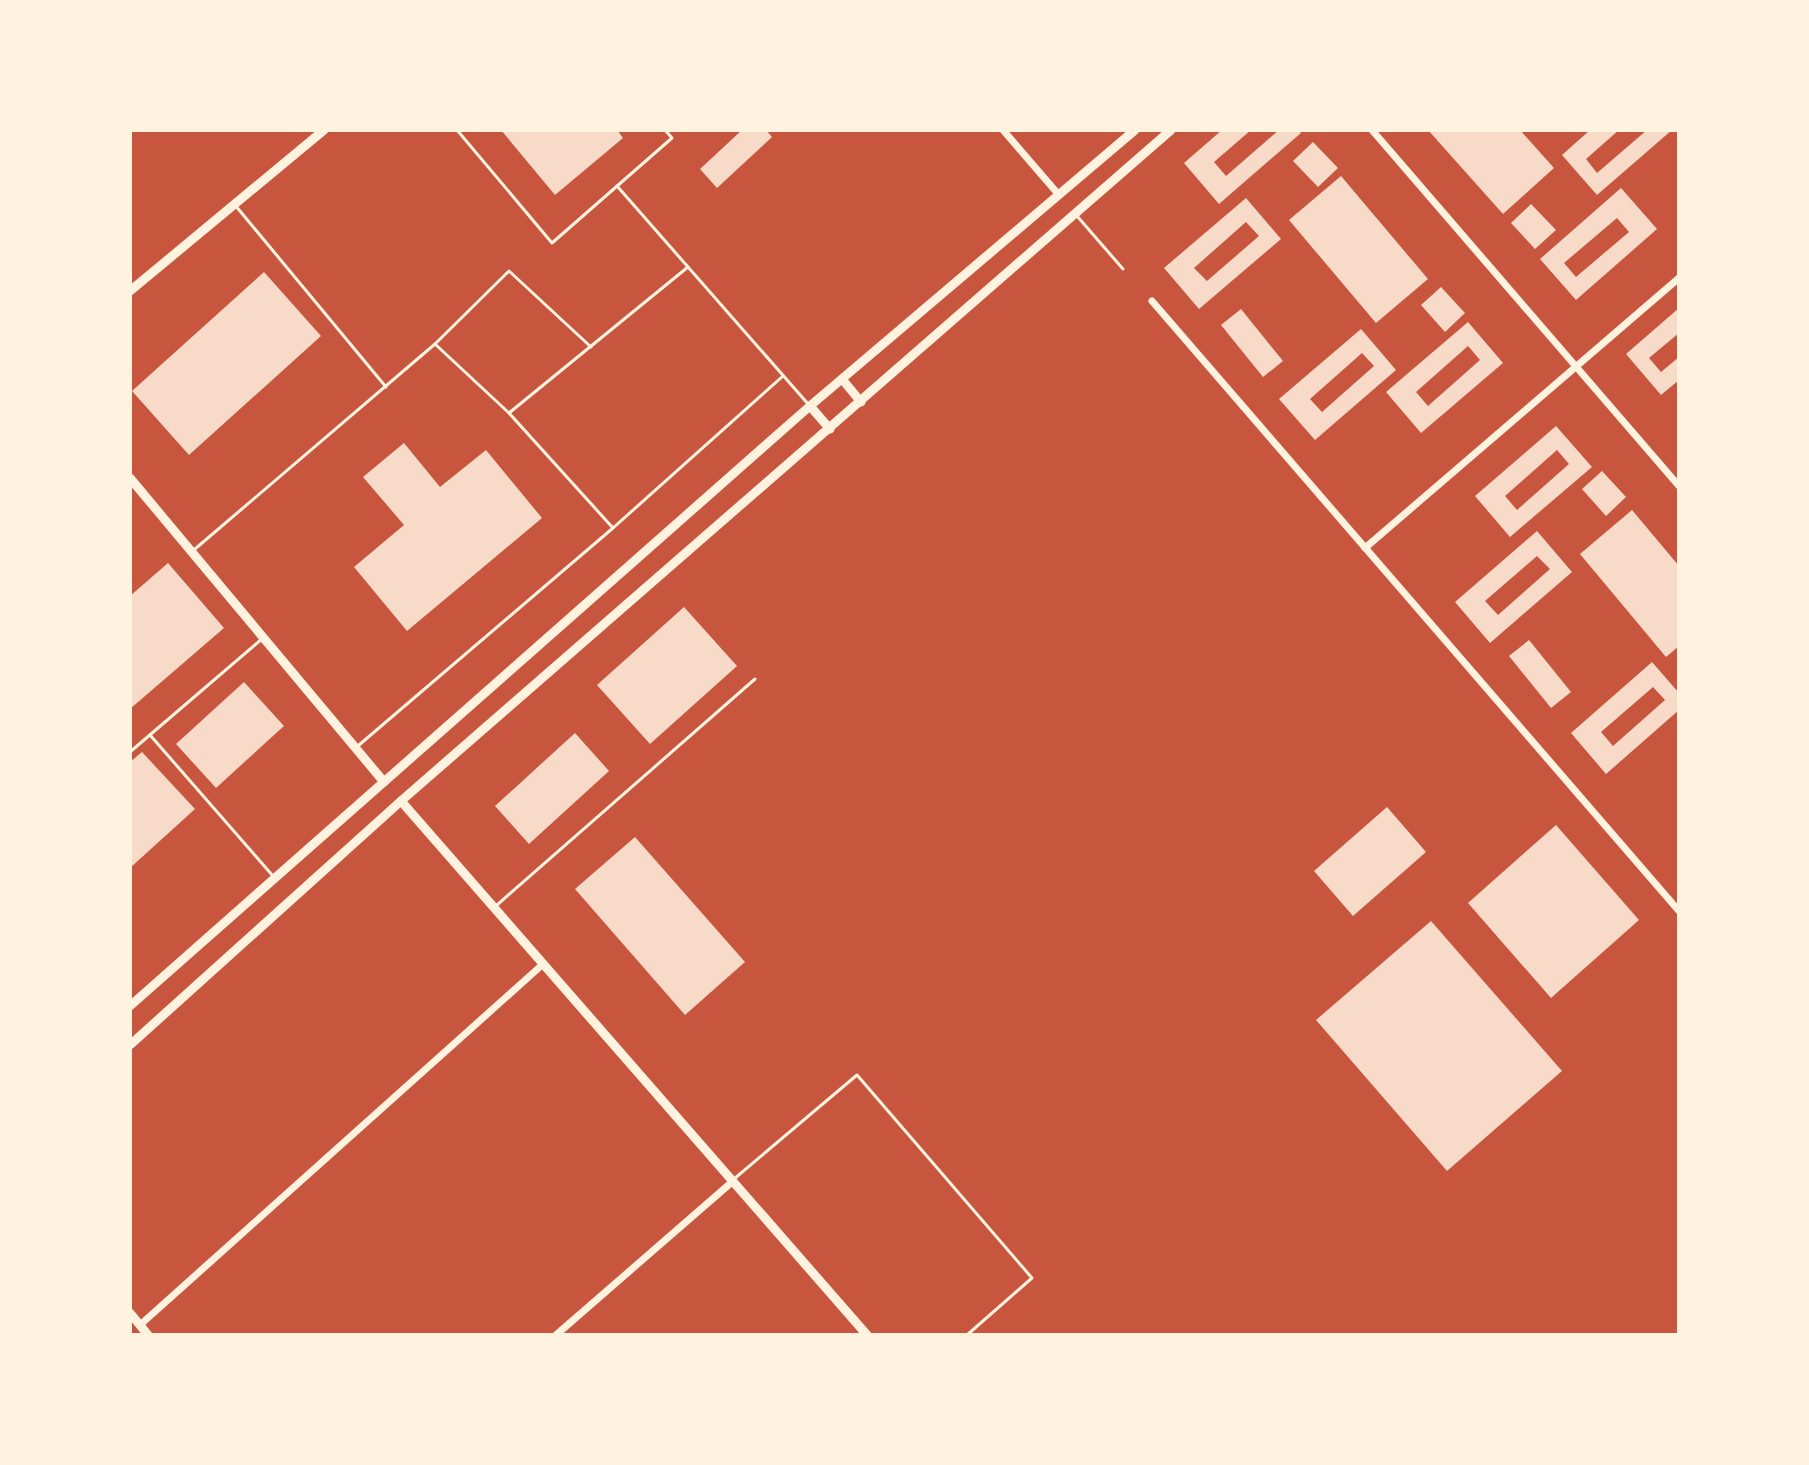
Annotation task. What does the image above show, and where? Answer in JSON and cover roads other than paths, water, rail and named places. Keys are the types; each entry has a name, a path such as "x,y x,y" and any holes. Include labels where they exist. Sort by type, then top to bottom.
{"street":[{"path":"130,291 324,130"},
{"path":"1003,130 1059,195"},
{"path":"130,1006 810,406 1135,130"},
{"path":"130,1045 401,801 1171,130"},
{"path":"1372,130 1679,486"},
{"path":"1365,548 1679,278"},
{"path":"1152,301 1679,911"},
{"path":"842,379 861,402"},
{"path":"810,406 830,429"},
{"path":"130,478 384,782"},
{"path":"401,801 867,1335"},
{"path":"140,1325 542,965"},
{"path":"556,1335 732,1182"},
{"path":"130,1313 148,1335"}],"lane":[{"path":"457,130 552,243 672,138 665,130"},
{"path":"617,186 810,406"},
{"path":"235,204 386,387"},
{"path":"1075,213 1123,269"},
{"path":"509,413 688,267"},
{"path":"191,553 435,344 509,271 591,347"},
{"path":"435,344 509,413 613,528"},
{"path":"356,748 613,528 783,376"},
{"path":"130,752 263,638"},
{"path":"494,908 755,679"},
{"path":"150,735 275,879"},
{"path":"732,1182 857,1075 1032,1278 967,1335"}]}
